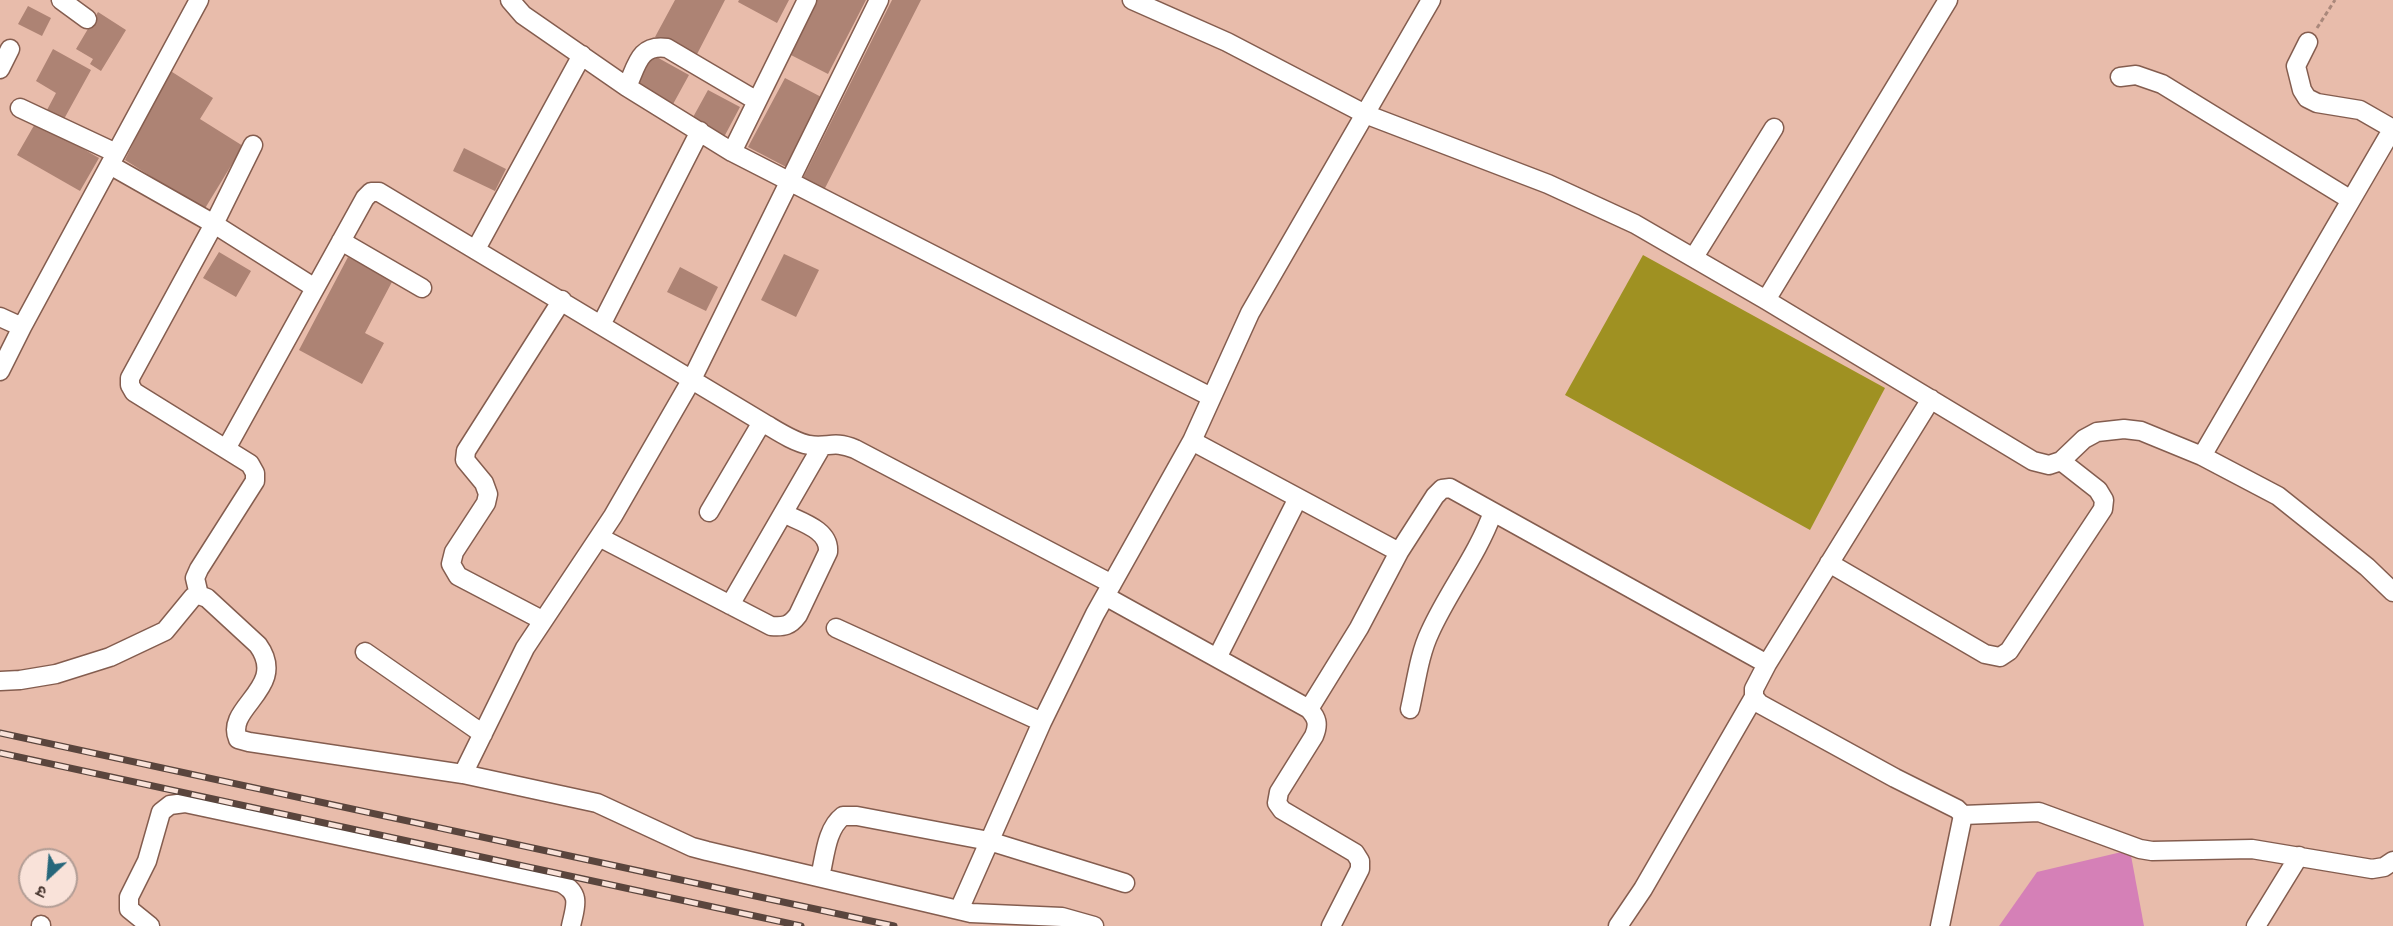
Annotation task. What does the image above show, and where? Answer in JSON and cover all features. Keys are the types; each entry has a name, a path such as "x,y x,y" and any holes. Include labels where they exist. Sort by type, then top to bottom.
{"street":[{"path":"61,0 87,20"},
{"path":"0,371 200,0"},
{"path":"510,0 523,15 627,87 732,152 1211,397"},
{"path":"732,152 807,0"},
{"path":"463,774 525,648 627,494 692,379 788,180 879,0"},
{"path":"1132,0 1227,42 1365,114 1548,184 1635,224 1695,257 2033,461 2049,465 2061,461 2084,439 2097,432 2124,429 2141,431 2202,456 2278,496 2367,567 2393,592"},
{"path":"959,910 1042,722 1109,590 1192,441 1250,313 1431,0"},
{"path":"1766,300 1948,0"},
{"path":"2202,456 2393,128 2360,110 2317,103 2307,98 2302,90 2296,66 2308,42"},
{"path":"627,87 640,58 647,49 655,46 667,48 758,101"},
{"path":"0,69 10,49"},
{"path":"476,249 582,55"},
{"path":"2120,77 2136,75 2162,84 2351,200"},
{"path":"20,108 113,159 315,288"},
{"path":"1695,257 1774,128"},
{"path":"601,325 700,131"},
{"path":"200,595 195,578 199,569 255,481 255,473 250,464 134,392 130,386 130,378 214,224 253,145"},
{"path":"226,449 365,198 371,192 379,192 762,422 802,443 822,446 834,443 855,449 1109,590 1217,658 1309,709 1316,717 1318,726 1278,792 1277,803 1282,810 1355,854 1360,861 1360,869 1331,926"},
{"path":"340,241 422,288"},
{"path":"542,620 458,576 451,564 454,552 486,503 488,494 484,483 465,460 466,451 562,300"},
{"path":"0,317 22,327"},
{"path":"1618,926 1643,889 1754,697 1754,689 1767,664 1931,399"},
{"path":"709,512 762,422"},
{"path":"1192,441 1399,552"},
{"path":"730,605 785,514 822,446"},
{"path":"1829,563 1985,654 2000,657 2009,651 2103,509 2104,500 2098,490 2061,461"},
{"path":"1309,709 1359,628 1399,552 1435,496 1442,489 1450,488 1767,664"},
{"path":"1217,658 1298,498"},
{"path":"1410,709 1430,631 1477,551 1493,512"},
{"path":"599,537 771,626 784,627 792,623 798,615 828,552 829,544 826,537 819,532 785,514"},
{"path":"0,681 56,674 110,657 165,631 193,597 200,595 207,598 258,645 265,654 268,665 262,683 237,722 235,732 238,739 463,774 597,803 692,847 959,910 985,915 1062,917 1094,926"},
{"path":"836,628 1042,722"},
{"path":"365,652 483,734"},
{"path":"1754,697 1760,704 1894,778 1957,809 1963,815 2039,812 2140,849 2152,851 2252,849 2372,868 2384,867 2393,861"},
{"path":"150,926 129,909 129,897 147,861 161,812 170,804 185,803 561,883 570,888 575,895 571,926"},
{"path":"1940,926 1963,815"},
{"path":"819,877 835,822 843,816 857,816 989,841 1125,883"},
{"path":"2256,926 2299,856"}],"path":[{"path":"2308,42 2335,0"}],"shaded area":[{"path":"1643,255 1885,388 1810,530 1565,395"},
{"path":"2130,850 2144,926 1999,926 2037,872"}],"building":[{"path":"675,0 725,0 695,58 655,37"},
{"path":"739,0 789,0 777,23 738,2"},
{"path":"817,0 866,0 828,74 789,54"},
{"path":"892,0 921,0 823,192 802,180"},
{"path":"28,6 51,18 42,36 18,24"},
{"path":"98,12 126,30 101,71 90,64 93,59 76,49"},
{"path":"53,49 91,70 64,119 47,110 56,93 36,81"},
{"path":"653,55 689,75 672,106 635,86"},
{"path":"169,70 213,98 200,119 243,146 204,210 125,160"},
{"path":"785,78 825,99 788,168 748,147"},
{"path":"708,90 740,107 724,137 692,119"},
{"path":"36,122 99,158 80,191 17,155"},
{"path":"464,148 506,169 495,191 453,171"},
{"path":"219,252 251,271 236,297 203,278"},
{"path":"784,254 819,270 796,317 761,300"},
{"path":"348,257 393,280 365,333 384,343 362,384 299,350"},
{"path":"680,267 718,287 706,311 667,292"}],"railway":[{"path":"0,733 894,926"},
{"path":"0,753 801,926"}]}
